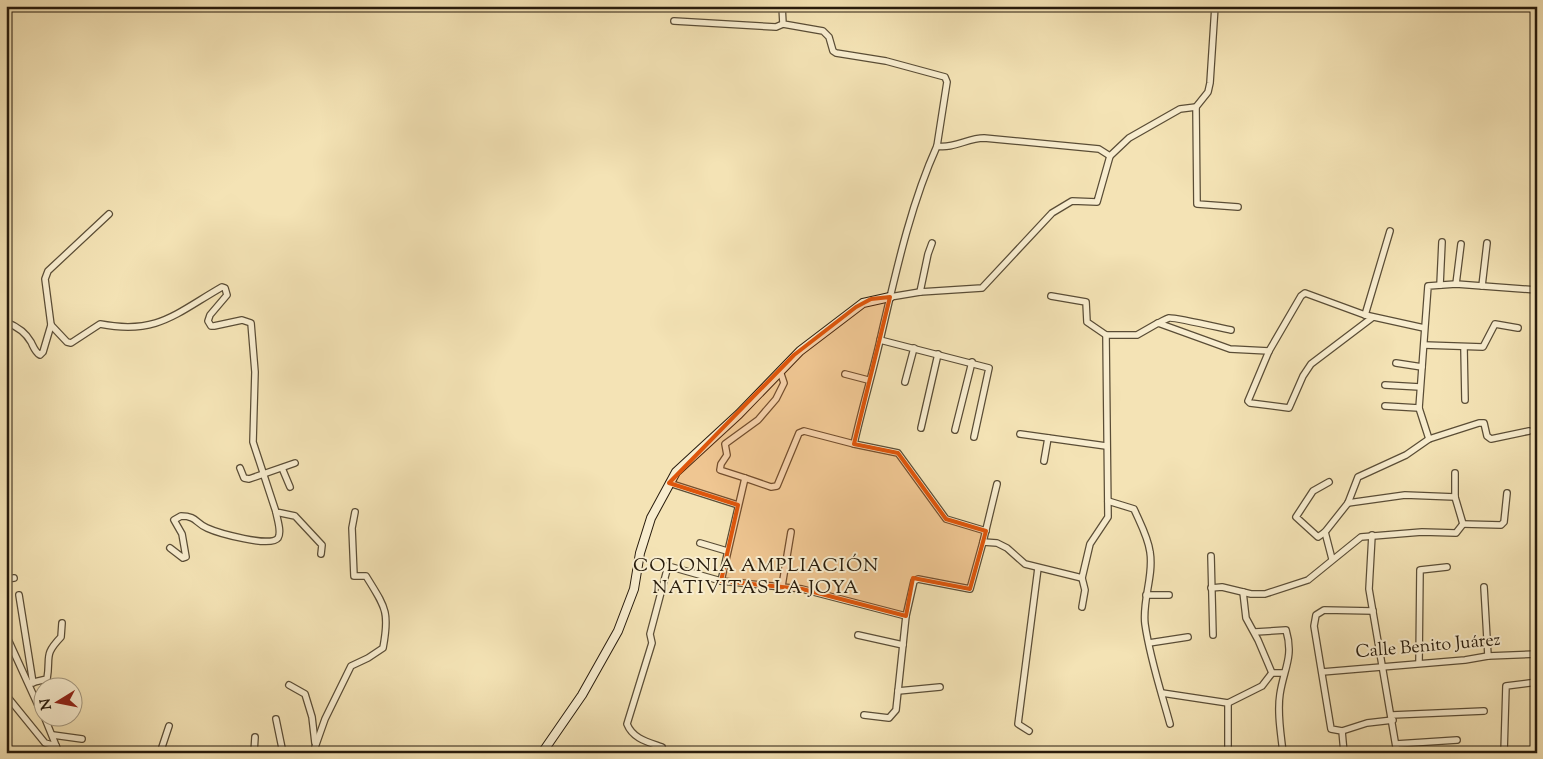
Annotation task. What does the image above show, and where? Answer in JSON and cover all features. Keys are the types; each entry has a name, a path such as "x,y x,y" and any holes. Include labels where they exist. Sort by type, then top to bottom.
{"street":[{"path":"782,6 783,24"},
{"path":"1215,6 1210,83 1208,92 1196,107 1196,204 1238,207"},
{"path":"674,20 776,27 783,24 823,31 829,36 833,51 836,53 886,61 945,77 947,82 937,146 923,178 868,380 854,444"},
{"path":"542,753 582,695 618,631 634,588 640,553 651,518 669,482 684,464 739,414 794,355 856,307 871,300 920,292 973,290 988,285 1052,213 1072,201 1097,202 1110,156 1129,138 1180,109 1196,107"},
{"path":"937,146 946,148 973,138 984,138 1099,149 1110,156"},
{"path":"6,322 16,326 40,355 44,352 51,324 46,279 48,271 109,214"},
{"path":"1365,315 1390,231"},
{"path":"1440,285 1442,242"},
{"path":"920,292 932,243"},
{"path":"1482,286 1487,243"},
{"path":"1456,284 1461,244"},
{"path":"1429,439 1419,408 1426,290 1428,286 1456,284 1537,290"},
{"path":"51,324 67,342 71,343 100,324 133,328 160,322 222,287 225,288 227,295 210,315 208,321 211,326 242,320 251,323 255,372 253,442 276,512 278,538 272,542 260,542 208,529 195,518 181,516 174,520 182,534 186,557 183,558 170,548"},
{"path":"1373,317 1311,364 1303,376 1289,408 1259,405 1248,401 1269,351 1301,296 1305,293 1365,315 1424,328"},
{"path":"1051,296 1086,302 1087,322 1106,335 1137,335 1168,318 1231,330"},
{"path":"1158,324 1230,349 1269,351"},
{"path":"1424,345 1464,348 1483,347 1495,324 1518,328"},
{"path":"1082,607 1085,590 1082,578 1090,544 1106,523 1108,500 1106,335"},
{"path":"880,340 972,362 989,368 974,437"},
{"path":"905,382 914,348"},
{"path":"1464,348 1465,400"},
{"path":"921,428 938,354"},
{"path":"955,430 972,362"},
{"path":"1396,364 1422,367"},
{"path":"780,372 784,383 768,410 758,420 725,444 727,455 721,464 720,470 771,487 777,486 799,433 804,431 898,453 946,519 986,532"},
{"path":"845,374 868,380"},
{"path":"1386,385 1420,387"},
{"path":"1384,406 1419,408"},
{"path":"1329,482 1313,491 1296,517 1318,537 1325,532 1348,503 1358,477 1406,455 1429,439 1450,431 1484,423 1487,436 1491,439 1529,431"},
{"path":"1020,434 1106,446"},
{"path":"1044,461 1048,438"},
{"path":"240,468 246,479 295,462"},
{"path":"282,468 290,487"},
{"path":"1455,473 1455,497 1463,524"},
{"path":"721,581 745,478"},
{"path":"669,482 738,505"},
{"path":"864,715 889,718 896,710 906,616 914,581 918,579 970,589 984,542 997,484"},
{"path":"1463,524 1501,525 1504,522 1507,493"},
{"path":"1348,503 1405,495 1455,497"},
{"path":"1108,500 1134,510 1148,540 1150,564 1145,623 1156,680 1162,693 1170,724"},
{"path":"276,512 295,516 322,545 322,554"},
{"path":"314,753 325,720 351,666 383,648 388,623 384,606 366,576 354,576 352,528 355,512"},
{"path":"1211,588 1222,587 1265,594 1308,580 1361,537 1372,535 1456,533 1463,524"},
{"path":"782,586 791,532"},
{"path":"1325,532 1332,559"},
{"path":"1372,535 1369,589 1397,753"},
{"path":"984,542 997,543 1015,553 1021,562 1082,578"},
{"path":"700,543 727,551"},
{"path":"1211,556 1213,635"},
{"path":"662,747 637,737 626,724 652,643 650,634 667,569 671,566 721,581 782,586 851,601 906,616"},
{"path":"1419,663 1420,570 1447,567"},
{"path":"1029,731 1018,724 1038,568"},
{"path":"6,579 14,578"},
{"path":"1484,587 1488,656"},
{"path":"1244,592 1246,618 1255,632 1272,673"},
{"path":"19,595 31,683"},
{"path":"1146,595 1169,595"},
{"path":"1373,611 1319,611 1316,615 1314,626 1331,730 1342,731 1392,718 1484,711"},
{"path":"31,683 47,679 48,655 50,649 61,637 62,623"},
{"path":"1255,632 1286,630 1291,645 1290,662 1284,673 1280,696 1283,753"},
{"path":"6,635 31,683"},
{"path":"858,635 903,646"},
{"path":"1149,643 1188,637"},
{"name":"Calle Benito Juárez","path":"1322,672 1465,660 1488,656 1537,654"},
{"path":"1272,673 1284,673"},
{"path":"1162,693 1228,703 1262,686 1272,673"},
{"path":"1504,753 1506,686 1537,682"},
{"path":"289,685 305,694 312,717 316,745"},
{"path":"898,690 940,687"},
{"path":"6,695 45,743 56,746"},
{"path":"1228,703 1228,750"},
{"path":"276,719 283,753"},
{"path":"48,726 59,753"},
{"path":"160,753 169,726"},
{"path":"1342,731 1344,753"},
{"path":"53,735 82,739"},
{"path":"254,753 255,737"},
{"path":"1396,744 1457,740"}],"highlighted area":[{"path":"890,297 854,444 898,453 946,519 986,531 970,589 913,578 906,616 802,589 721,581 738,505 669,483 794,355 856,307 871,299"}],"district":[{"name":"COLONIA AMPLIACIÓN NATIVITAS LA JOYA","path":"756,577"}]}
